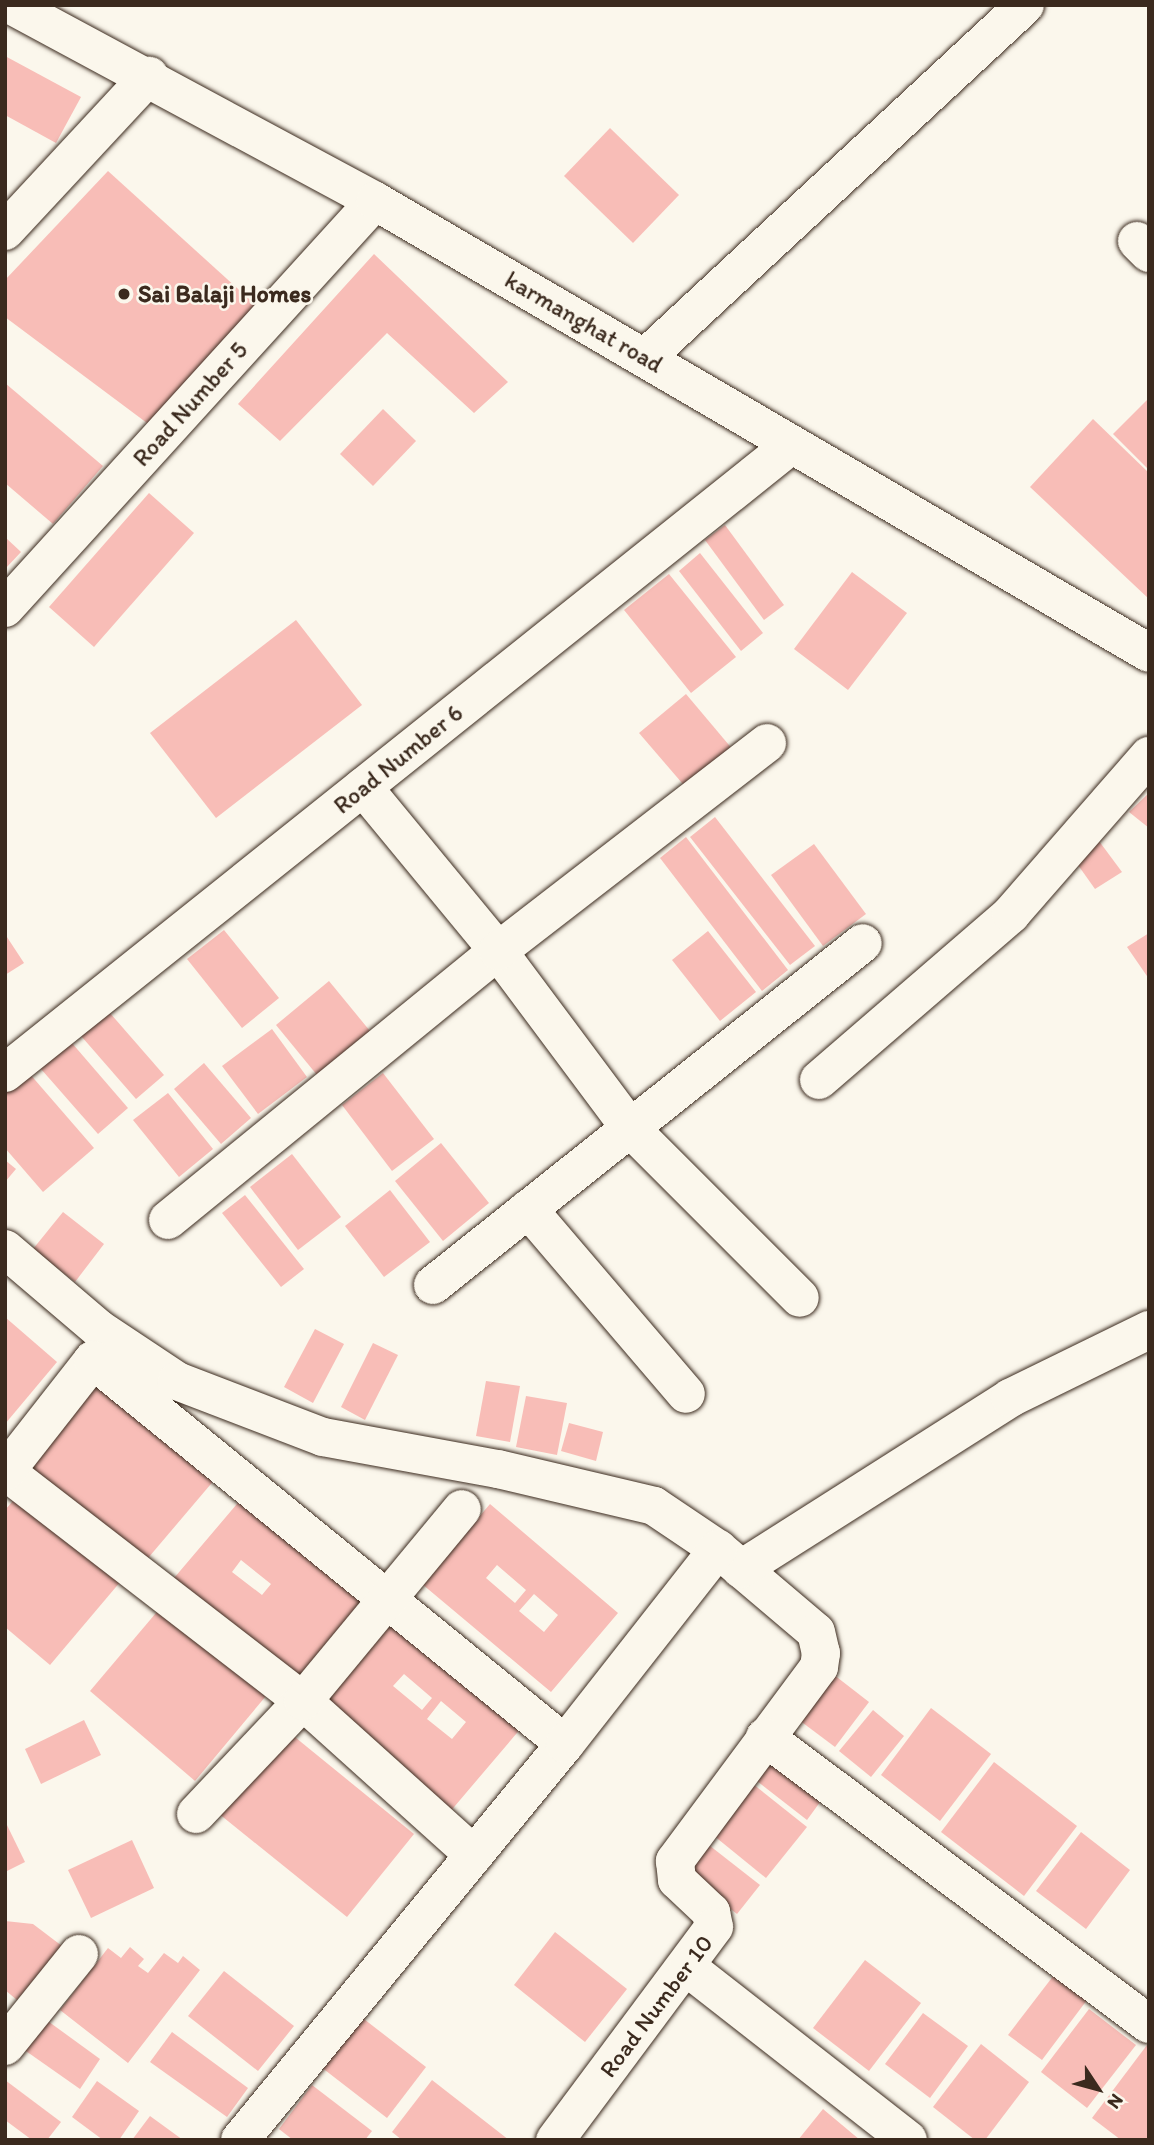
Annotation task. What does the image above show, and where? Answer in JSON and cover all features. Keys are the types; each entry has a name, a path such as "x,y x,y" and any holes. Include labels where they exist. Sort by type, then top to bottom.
{"street":[{"path":"646,357 1025,5"},
{"name":"karmanghat road","path":"37,10 646,357 790,446 1149,653"},
{"path":"5,232 149,76"},
{"name":"Road Number 5","path":"5,608 375,201"},
{"name":"Road Number 6","path":"5,1073 790,446"},
{"path":"168,1220 498,951 767,743"},
{"path":"819,1080 1011,914 1149,756"},
{"path":"363,787 498,951 630,1128 800,1297"},
{"path":"433,1285 863,943"},
{"path":"528,1209 685,1394"},
{"path":"5,1249 99,1329 177,1381 234,1406 323,1437 498,1469 654,1506 729,1559 816,1632 821,1653 819,1667 765,1737 1149,2024"},
{"path":"240,2140 565,1744 729,1559 1010,1398 1145,1334"},
{"path":"474,1855 303,1701 6,1471 93,1360 565,1744"},
{"path":"195,1814 303,1701 462,1509"},
{"name":"Road Number 10","path":"555,2140 688,1968 714,1927 712,1912 673,1872 675,1861 765,1737"},
{"path":"5,2046 79,1954"},
{"path":"688,1968 908,2140"}],"building":[{"path":"5,56 81,97 56,143 5,115"},
{"path":"610,128 679,195 633,243 564,176"},
{"name":"Sai Balaji Homes","path":"108,171 259,308 151,426 5,317 5,280"},
{"path":"374,254 508,382 474,413 387,333 280,441 238,404"},
{"path":"5,383 103,466 53,524 5,483"},
{"path":"1149,398 1149,470 1113,434"},
{"path":"383,409 416,441 373,486 340,454"},
{"path":"1093,419 1149,473 1149,599 1030,487"},
{"path":"149,493 194,533 94,647 49,607"},
{"path":"725,525 784,605 764,620 705,540"},
{"path":"5,537 21,552 5,569"},
{"path":"700,553 763,633 741,651 679,571"},
{"path":"852,572 907,613 848,690 794,649"},
{"path":"669,574 736,657 691,693 624,610"},
{"path":"296,620 362,705 216,818 150,733"},
{"path":"686,694 734,751 688,790 639,733"},
{"path":"1149,793 1149,828 1129,812"},
{"path":"715,817 815,946 790,965 690,837"},
{"path":"686,837 788,970 762,991 660,858"},
{"path":"1099,841 1122,872 1095,889 1073,858"},
{"path":"814,844 866,914 823,946 771,875"},
{"path":"224,930 279,998 242,1028 187,959"},
{"path":"708,931 756,992 720,1021 672,960"},
{"path":"1149,933 1149,979 1127,947"},
{"path":"5,934 24,963 5,975"},
{"path":"329,981 370,1031 317,1075 276,1025"},
{"path":"103,1005 164,1075 136,1099 75,1029"},
{"path":"272,1029 307,1077 258,1114 222,1066"},
{"path":"65,1035 128,1108 98,1134 34,1061"},
{"path":"204,1063 251,1118 221,1144 174,1089"},
{"path":"29,1073 94,1148 43,1192 5,1148 5,1094"},
{"path":"383,1073 434,1139 392,1171 342,1105"},
{"path":"168,1093 213,1149 179,1177 133,1120"},
{"path":"441,1143 489,1203 443,1241 395,1181"},
{"path":"292,1154 341,1217 298,1250 250,1187"},
{"path":"5,1160 16,1169 5,1182"},
{"path":"390,1190 430,1242 384,1277 345,1226"},
{"path":"245,1195 304,1269 281,1287 222,1213"},
{"path":"63,1212 104,1244 75,1282 33,1249"},
{"path":"5,1317 57,1362 5,1424"},
{"path":"315,1329 344,1344 313,1403 284,1387"},
{"path":"373,1343 398,1355 365,1420 341,1407"},
{"path":"93,1374 216,1478 143,1564 20,1460"},
{"path":"486,1381 520,1386 510,1442 476,1436"},
{"path":"526,1396 567,1403 557,1455 516,1447"},
{"path":"569,1423 603,1432 596,1461 561,1451"},
{"path":"19,1494 121,1581 50,1665 5,1627 5,1510"},
{"path":"242,1498 365,1602 293,1688 169,1584","holes":["241,1560 271,1584 262,1595 232,1572"]},
{"path":"490,1504 618,1613 551,1692 422,1584","holes":["497,1565 526,1590 515,1603 486,1578","534,1594 558,1615 544,1632 519,1611"]},
{"path":"161,1607 266,1696 195,1781 90,1691"},
{"path":"394,1619 522,1727 449,1813 321,1705","holes":["404,1674 432,1698 422,1710 393,1686","441,1701 466,1722 452,1739 427,1719"]},
{"path":"829,1671 869,1702 835,1747 795,1717"},
{"path":"931,1708 991,1754 940,1821 881,1775"},
{"path":"873,1710 904,1736 871,1777 839,1751"},
{"path":"84,1720 101,1755 41,1784 25,1749"},
{"path":"285,1729 414,1834 347,1917 218,1813"},
{"path":"774,1760 823,1798 807,1820 757,1781"},
{"path":"994,1762 1077,1826 1024,1896 941,1832"},
{"path":"753,1784 807,1827 766,1878 713,1835"},
{"path":"5,1821 25,1862 5,1872"},
{"path":"1081,1832 1130,1870 1086,1929 1036,1891"},
{"path":"132,1840 154,1888 91,1918 68,1870"},
{"path":"705,1842 760,1885 737,1914 682,1871"},
{"path":"5,1921 33,1924 62,1946 17,2000 5,1990"},
{"path":"555,1932 627,1989 585,2042 514,1985"},
{"path":"130,1947 144,1959 138,1966 148,1973 164,1953 178,1963 183,1956 200,1970 128,2063 60,2010 108,1948 121,1958"},
{"path":"865,1960 921,2003 869,2071 813,2028"},
{"path":"224,1971 294,2026 258,2071 188,2016"},
{"path":"1054,1975 1087,2000 1042,2060 1008,2035"},
{"path":"1089,2009 1136,2045 1087,2108 1041,2072"},
{"path":"923,2013 968,2046 930,2098 885,2064"},
{"path":"360,2016 426,2067 387,2118 321,2067"},
{"path":"45,2019 100,2059 80,2089 23,2049"},
{"path":"172,2032 248,2088 227,2117 150,2062"},
{"path":"981,2044 1029,2082 985,2140 975,2140 933,2107"},
{"path":"1147,2045 1149,2140 1121,2140 1092,2118"},
{"path":"5,2080 61,2122 47,2140 32,2140 5,2120"},
{"path":"432,2080 509,2140 402,2140 392,2132"},
{"path":"97,2081 139,2111 119,2140 103,2140 72,2117"},
{"path":"312,2085 372,2131 365,2140 293,2140 279,2129"},
{"path":"823,2109 860,2140 798,2140"},
{"path":"150,2116 183,2140 132,2140"}],"place":[{"name":"Sai Balaji Homes","path":"124,294"}]}
